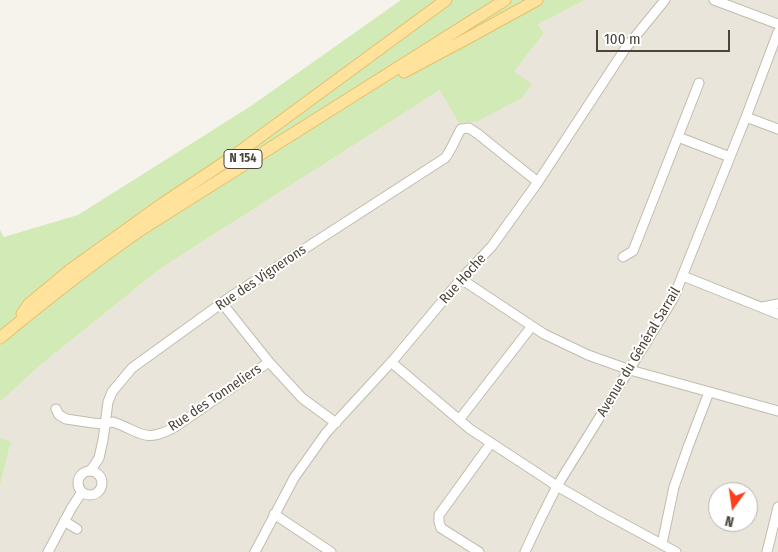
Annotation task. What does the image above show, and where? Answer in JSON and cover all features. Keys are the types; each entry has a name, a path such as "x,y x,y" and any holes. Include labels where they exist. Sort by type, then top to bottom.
{"main road":[{"path":"22,314 29,304 70,270 162,204 231,158 446,0"},
{"name":"N 154","path":"0,333 85,264 140,226 495,0"},
{"name":"N 154","path":"0,338 110,251 505,0"},
{"path":"344,102 372,90 536,0"}],"street":[{"name":"Rue Hoche","path":"255,552 294,478 326,433 492,246 538,182 625,49 665,0"},
{"path":"714,0 778,24"},
{"name":"Avenue du Général Sarrail","path":"525,552 557,486 673,299 778,32"},
{"path":"623,257 632,251 699,83"},
{"path":"746,117 778,129"},
{"name":"Rue des Vignerons","path":"91,470 99,458 104,440 108,402 112,392 132,368 222,303 353,216 445,158 461,129 469,128 478,134 538,182"},
{"path":"678,137 730,157"},
{"path":"683,276 778,314"},
{"path":"461,279 544,334 588,355 630,370 778,410"},
{"path":"222,303 269,362 302,398 336,422"},
{"path":"762,307 778,304"},
{"path":"459,420 532,326"},
{"name":"Rue des Tonneliers","path":"56,409 59,415 66,419 105,424 113,422 143,436 152,436 164,433 269,362"},
{"path":"391,362 470,429 557,486 676,552"},
{"path":"662,544 674,487 709,392"},
{"path":"480,552 441,528 438,522 439,515 491,443"},
{"path":"91,470 96,472 102,481 99,491 92,495 82,492 78,484 79,477 84,472 91,470"},
{"path":"48,552 82,492"},
{"path":"767,552 778,510"},
{"path":"274,514 331,552"},
{"path":"64,521 77,529"}],"shaded area":[{"path":"585,0 778,0 778,552 0,552 0,486 11,441 0,438 0,402 38,367 161,268 440,90 514,72 544,33 538,24"}],"green space":[{"path":"401,0 585,0 538,24 544,33 514,72 532,84 522,98 478,121 459,123 440,90 161,268 38,367 0,402 0,230 4,237 78,215 251,106"},
{"path":"0,438 11,441 0,486"}]}
